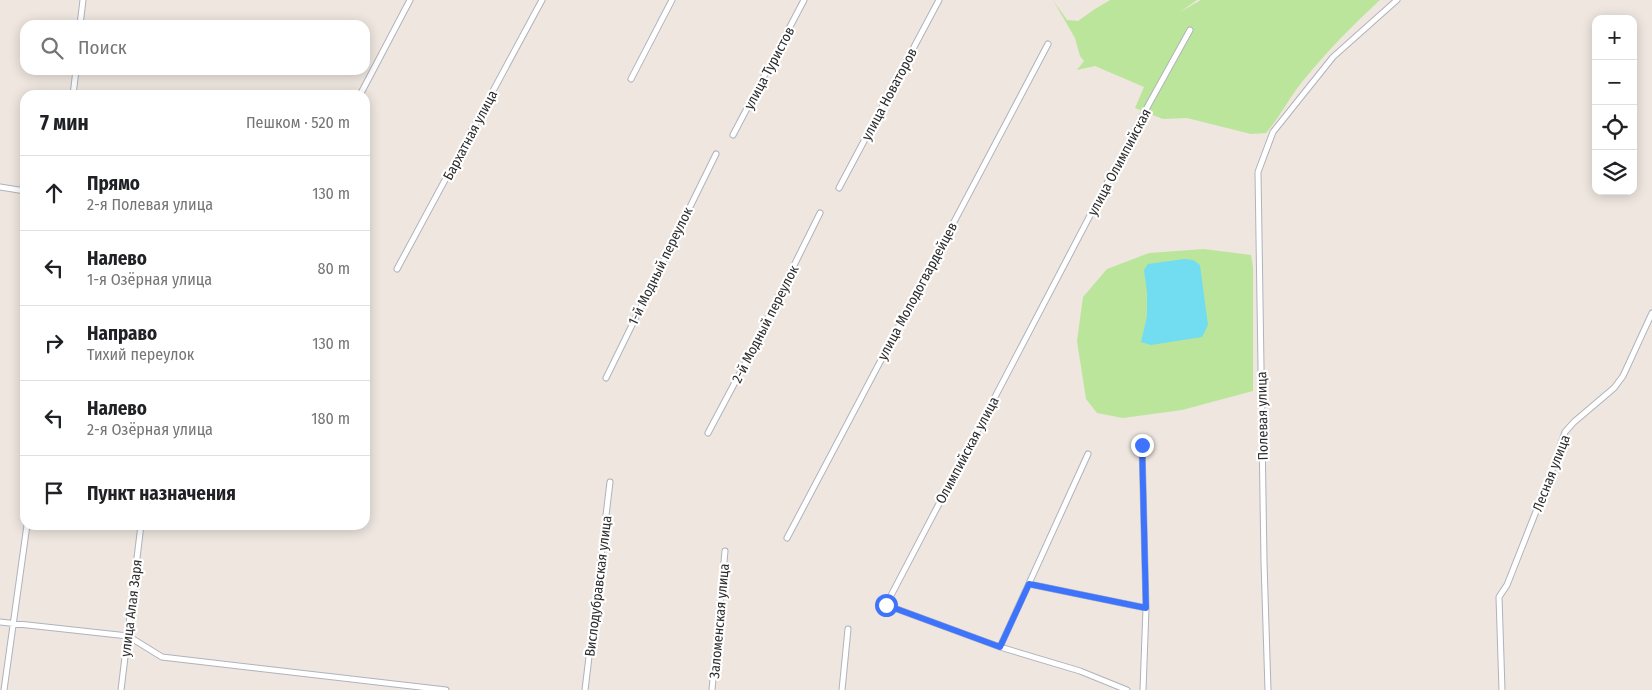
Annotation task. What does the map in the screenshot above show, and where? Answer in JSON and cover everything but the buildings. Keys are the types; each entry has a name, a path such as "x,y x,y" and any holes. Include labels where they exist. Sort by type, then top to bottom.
{"street":[{"path":"81,20 83,0"},
{"path":"363,90 410,0"},
{"name":"Бархатная улица","path":"397,269 542,0"},
{"path":"630,79 672,0"},
{"name":"улица Туристов","path":"733,135 804,0"},
{"name":"улица Новаторов","path":"839,188 939,0"},
{"name":"Полевая улица","path":"1268,690 1264,562 1258,172 1274,132 1333,57 1397,0"},
{"name":"улица Олимпийская","path":"1049,294 1190,30"},
{"name":"улица Молодогвардейцев","path":"787,538 1048,44"},
{"path":"74,90 75,75"},
{"name":"1-й Модный переулок","path":"606,378 716,154"},
{"path":"0,187 20,190"},
{"name":"2-й Модный переулок","path":"708,433 749,356 820,213"},
{"name":"Олимпийская улица","path":"1000,647 886,605 1049,294"},
{"name":"Лесная улица","path":"1502,690 1499,597 1507,584 1550,476 1565,432 1614,388 1623,376 1652,312"},
{"path":"1142,445 1146,608 1143,690"},
{"path":"1088,454 1000,647 1080,671 1127,690"},
{"name":"Вислодубравская улица","path":"585,690 610,482"},
{"path":"4,690 26,530"},
{"name":"улица Алая Заря","path":"121,690 140,530"},
{"name":"Заломенская улица","path":"712,690 725,551"},
{"path":"1029,584 1146,608"},
{"path":"0,622 128,636 162,657 446,690"},
{"path":"842,690 848,629"}],"green space":[{"path":"1053,0 1067,20 1078,21 1110,0 1197,0 1180,12 1201,0 1380,0 1311,71 1266,133 1251,134 1187,118 1163,119 1135,108 1144,87 1095,66 1077,70 1084,61 1080,56 1075,38"},
{"path":"1204,249 1251,255 1253,267 1253,391 1182,410 1123,418 1097,413 1086,399 1077,341 1083,297 1107,269 1149,253"}],"water":[{"path":"1184,259 1193,260 1200,265 1208,325 1202,337 1151,345 1141,342 1147,316 1144,270 1148,264"}],"route":[{"path":"886,605 1000,647 1029,584 1146,608 1142,445"}]}
